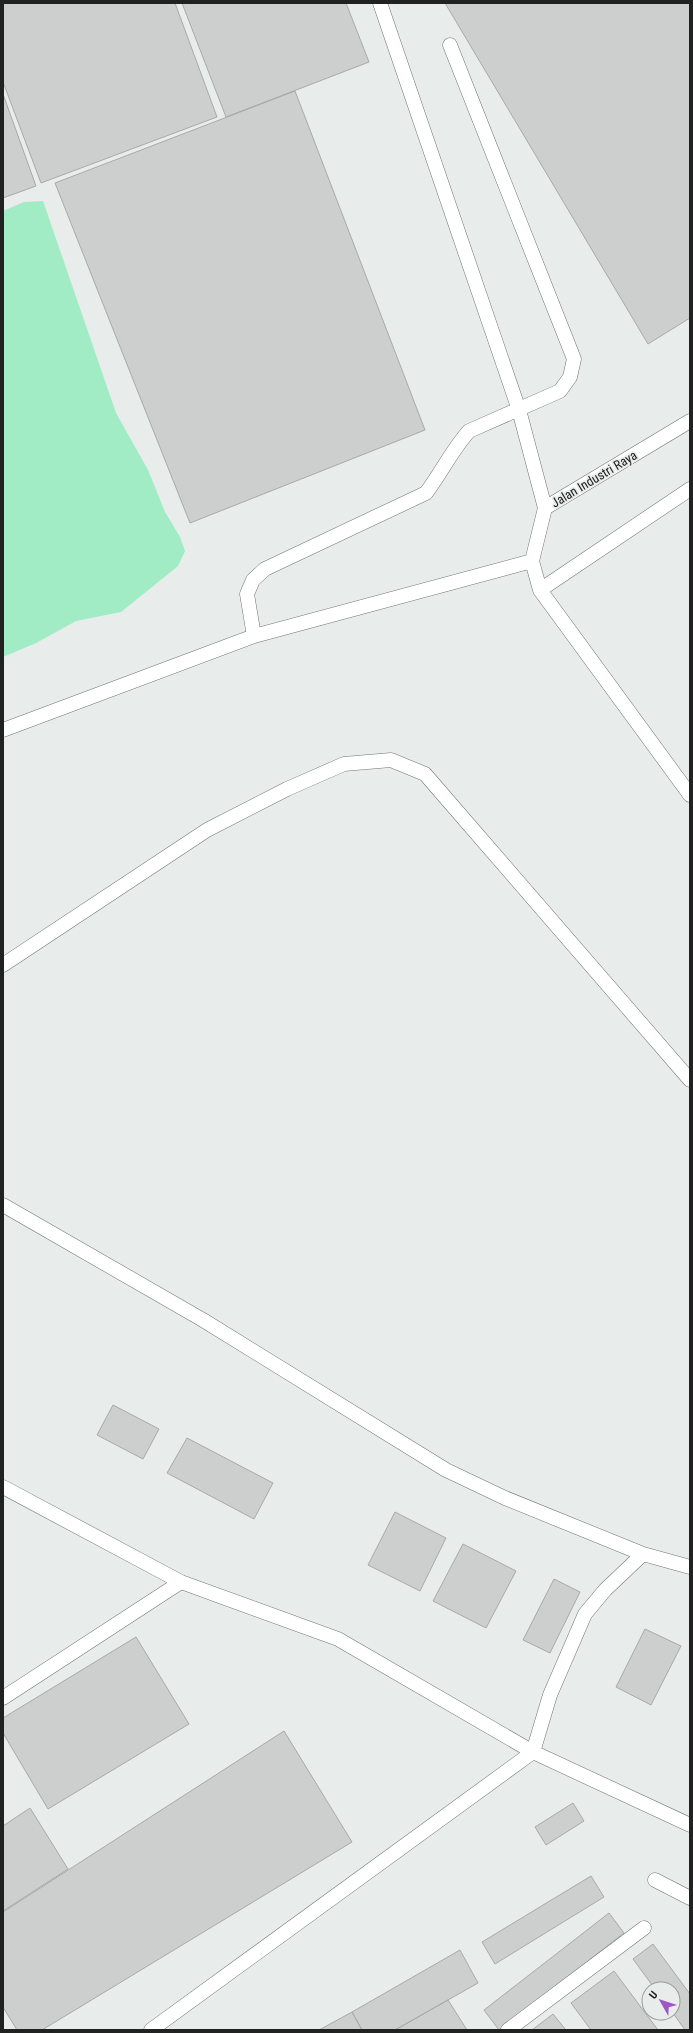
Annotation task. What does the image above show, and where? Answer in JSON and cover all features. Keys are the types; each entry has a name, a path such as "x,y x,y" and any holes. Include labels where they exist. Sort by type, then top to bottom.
{"lane":[{"path":"380,3 518,410 546,508"},
{"path":"254,636 247,594 253,580 266,569 426,493 461,440 469,431 560,391 570,377 574,359 450,45"},
{"name":"Jalan Industri Raya","path":"532,561 546,508 690,421"},
{"path":"540,590 690,489"},
{"path":"3,730 254,636 532,561 540,590 690,795"},
{"path":"3,965 214,827 287,789 344,764 391,760 425,774 690,1080"},
{"path":"3,1205 203,1320 446,1470 505,1498 643,1554 690,1567"},
{"path":"3,1487 181,1582 338,1639 533,1752 690,1825"},
{"path":"150,2030 533,1752 550,1695 585,1614 605,1590 643,1554"},
{"path":"3,1698 181,1582"},
{"path":"655,1880 690,1898"},
{"path":"508,2030 644,1928"}],"green space":[{"path":"43,201 116,413 148,470 165,512 180,537 185,551 178,566 121,612 76,621 36,643 3,657 3,211 24,202"}],"building":[{"path":"3,3 175,3 217,117 41,183 3,82"},
{"path":"182,3 346,3 369,62 226,117"},
{"path":"445,3 690,3 690,318 648,344"},
{"path":"295,91 425,430 190,523 55,183"},
{"path":"3,94 36,186 3,198"},
{"path":"113,1405 159,1429 143,1459 97,1435"},
{"path":"187,1438 273,1483 254,1519 167,1473"},
{"path":"395,1512 446,1538 420,1591 368,1565"},
{"path":"463,1544 516,1571 486,1628 433,1601"},
{"path":"554,1579 580,1592 550,1653 523,1640"},
{"path":"645,1629 681,1646 651,1705 616,1687"},
{"path":"136,1637 189,1724 48,1809 3,1733 3,1718"},
{"path":"284,1731 352,1842 42,2030 17,2030 3,2007 3,1912"},
{"path":"573,1803 584,1821 546,1845 535,1827"},
{"path":"30,1808 68,1869 3,1911 3,1826"},
{"path":"591,1876 604,1897 495,1964 482,1942"},
{"path":"609,1913 624,1933 499,2030 484,2010"},
{"path":"653,1944 680,1981 649,1981 633,1959"},
{"path":"460,1950 478,1983 395,2030 362,2030 352,2012"},
{"path":"614,1971 641,2007 641,2021 651,2021 658,2030 591,2030 571,2003"},
{"path":"681,1982 690,1994 690,2030 685,2030 679,2021 681,2021"},
{"path":"448,2000 467,2030 395,2030"},
{"path":"352,2012 362,2030 319,2030"},
{"path":"553,2014 566,2030 532,2030"}]}
